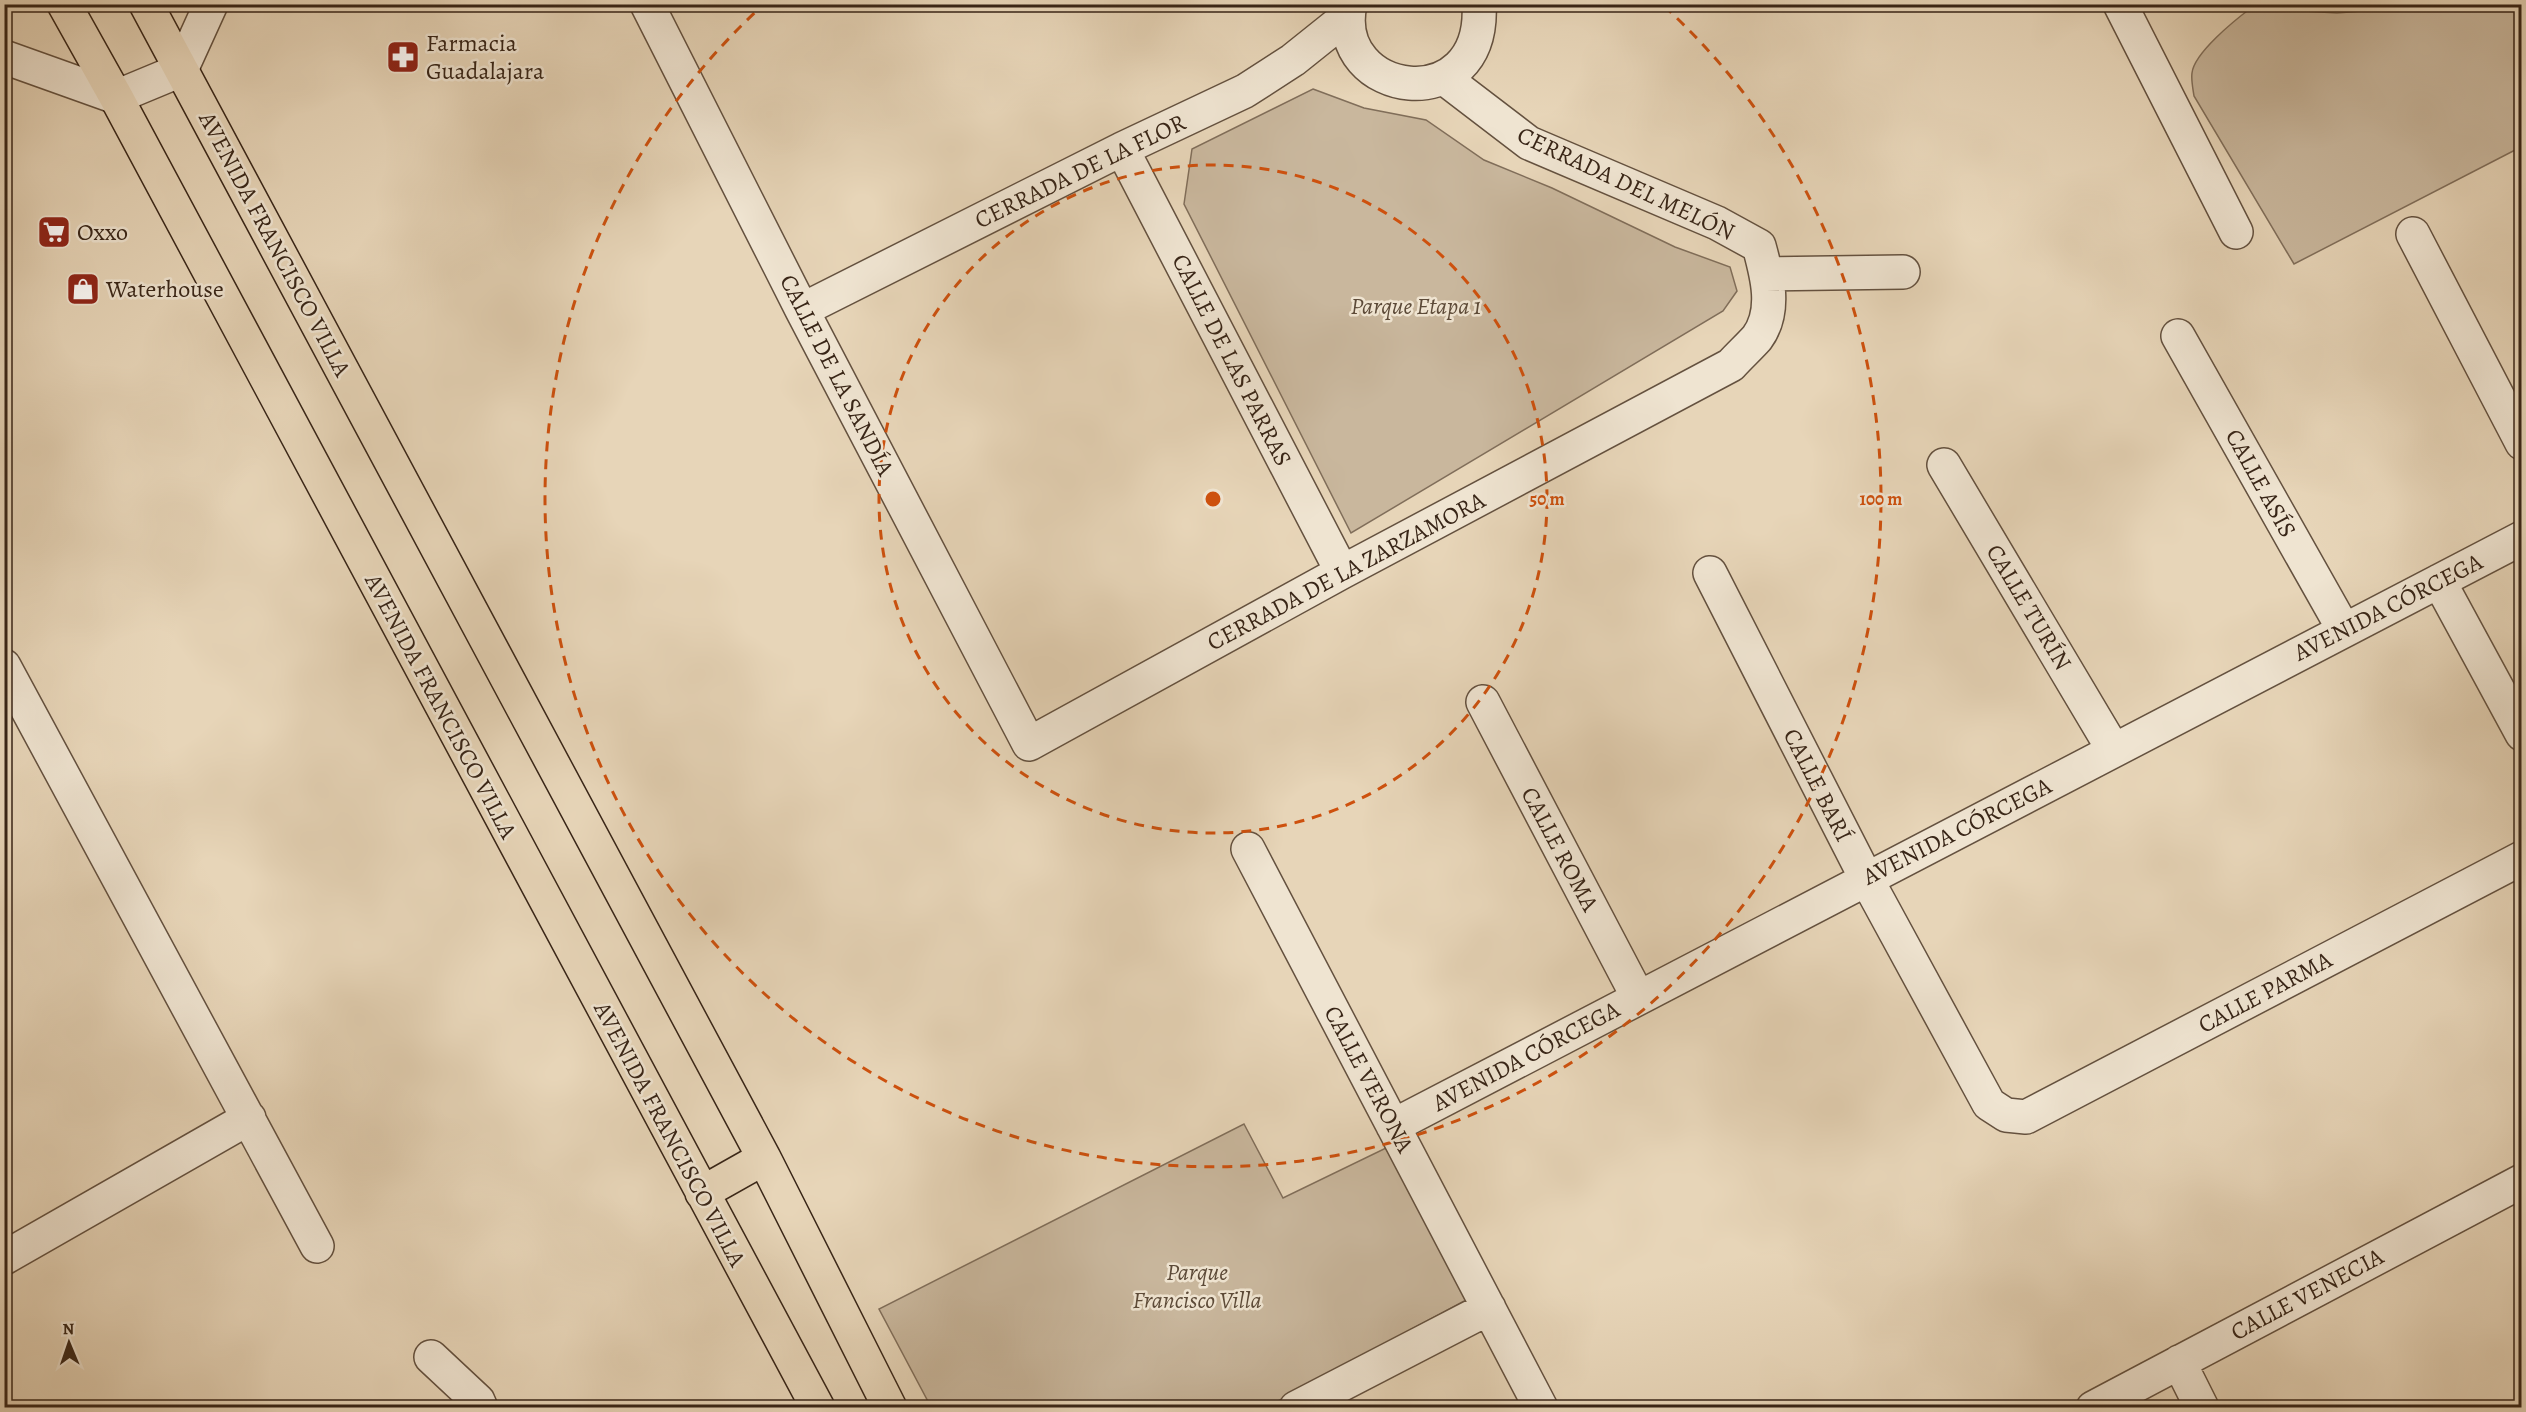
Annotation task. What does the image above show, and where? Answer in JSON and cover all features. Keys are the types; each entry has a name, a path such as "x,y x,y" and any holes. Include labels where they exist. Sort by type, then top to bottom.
{"main road":[{"name":"AVENIDA FRANCISCO VILLA","path":"64,4 818,1407"},
{"name":"AVENIDA FRANCISCO VILLA","path":"146,4 764,1158 890,1407"},
{"path":"702,1193 764,1158"}],"street":[{"path":"4,57 116,97 181,70 212,4"},
{"name":"CALLE DE LA SANDÍA","path":"647,4 802,310 1029,744"},
{"path":"1349,10 1351,38 1361,59 1378,74 1399,83 1422,84 1444,78 1462,65 1475,46 1480,25 1479,4"},
{"path":"2120,4 2236,232"},
{"name":"CERRADA DE LA FLOR","path":"802,310 1122,149 1245,91 1293,60 1349,10"},
{"name":"CERRADA DEL MELÓN","path":"1444,78 1529,143 1717,223 1759,246 1766,274"},
{"name":"CALLE DE LAS PARRAS","path":"1122,149 1341,572"},
{"path":"2413,234 2522,443"},
{"path":"1766,274 1903,272"},
{"name":"CERRADA DE LA ZARZAMORA","path":"1029,744 1341,572 1731,365 1758,336 1769,305 1766,274"},
{"name":"CALLE ASÍS","path":"2178,336 2344,630"},
{"name":"CALLE TURÍN","path":"1944,465 2113,749"},
{"name":"AVENIDA CÓRCEGA","path":"1393,1126 2522,538"},
{"name":"CALLE BARÍ","path":"1710,573 1866,878 1989,1104 2006,1114"},
{"path":"2439,581 2522,734"},
{"path":"4,666 13,700 249,1118 317,1246"},
{"name":"CALLE ROMA","path":"1483,702 1638,997"},
{"name":"CALLE VERONA","path":"1248,849 1541,1407"},
{"name":"CALLE PARMA","path":"2006,1114 2026,1117 2522,858"},
{"path":"4,1258 249,1118"},
{"name":"CALLE VENECIA","path":"2093,1407 2522,1181"},
{"path":"1296,1407 1489,1308"},
{"path":"431,1357 478,1401 481,1407"},
{"path":"2179,1362 2202,1407"}],"green space":[{"path":"2450,4 2521,5 2521,147 2294,264 2194,96 2192,76 2194,65 2216,38 2251,8 2337,13"},
{"name":"Parque Etapa 1","path":"1313,89 1364,108 1426,120 1484,160 1552,188 1675,247 1730,267 1737,291 1723,311 1351,533 1184,204 1192,149"},
{"name":"Parque Francisco Villa","path":"1244,1124 1283,1198 1386,1148 1468,1299 1265,1408 931,1407 879,1309"}],"place":[{"name":"Farmacia Guadalajara","path":"403,57"},
{"name":"Oxxo","path":"54,232"},
{"name":"Waterhouse","path":"83,289"}]}
